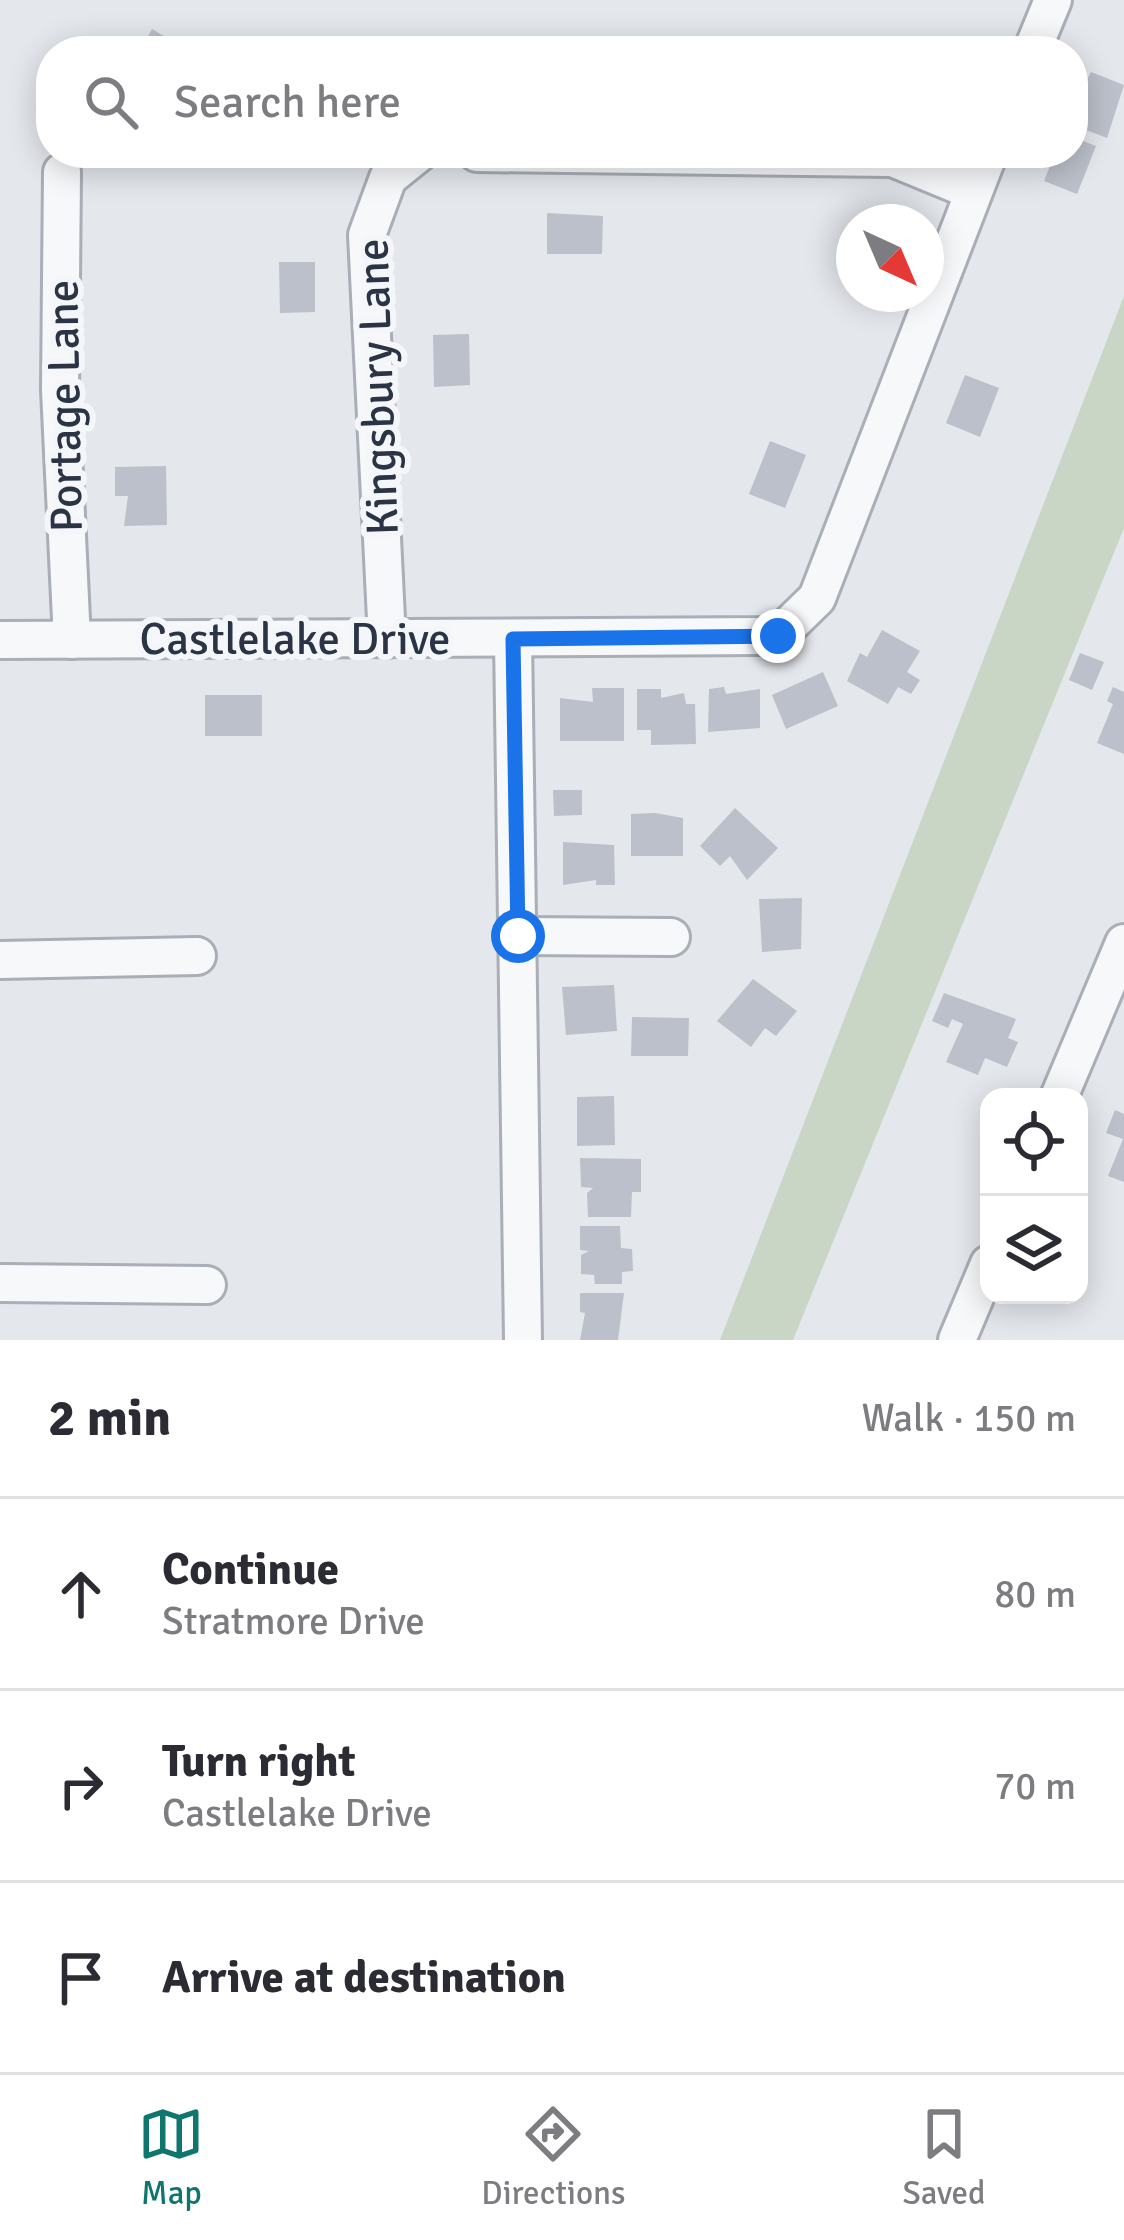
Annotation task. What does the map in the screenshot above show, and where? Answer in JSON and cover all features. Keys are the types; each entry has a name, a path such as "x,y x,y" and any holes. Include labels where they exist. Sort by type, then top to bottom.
{"street":[{"path":"1038,36 1053,0"},
{"name":"Kingsbury Lane","path":"387,639 367,235 388,178 400,168"},
{"path":"917,168 973,191"},
{"name":"Castlelake Drive","path":"0,640 778,636 817,598 983,168"},
{"name":"Portage Lane","path":"62,172 60,390 72,640"},
{"path":"513,639 523,1340"},
{"path":"518,936 671,937"},
{"path":"0,960 197,956"},
{"path":"1063,1088 1121,958"},
{"path":"0,1283 207,1285"},
{"path":"957,1340 980,1285"}],"green space":[{"path":"1124,296 1124,528 793,1340 720,1340"}],"building":[{"path":"1091,72 1124,85 1107,138 1088,131"},
{"path":"1088,143 1096,146 1088,166"},
{"path":"1049,168 1087,168 1077,194 1044,181"},
{"path":"547,213 603,216 602,254 547,254"},
{"path":"279,262 315,262 315,312 280,313"},
{"path":"469,334 470,385 434,387 433,335"},
{"path":"965,375 999,388 980,437 946,423"},
{"path":"770,441 806,455 785,508 749,494"},
{"path":"166,466 167,525 124,526 128,496 115,496 115,467"},
{"path":"882,630 920,651 907,672 920,680 911,694 898,687 888,704 847,681 860,653 867,657"},
{"path":"1080,653 1104,662 1092,690 1069,680"},
{"path":"823,672 838,706 786,729 772,695"},
{"path":"724,687 726,694 760,689 760,728 708,732 709,689"},
{"path":"1113,687 1124,692 1124,754 1097,743 1113,704 1107,701"},
{"path":"592,688 624,688 624,741 560,741 560,698 593,702"},
{"path":"637,689 661,689 661,698 684,693 686,704 695,704 696,744 651,745 651,730 637,730"},
{"path":"205,695 262,695 262,736 205,736"},
{"path":"553,790 582,790 582,815 554,816"},
{"path":"735,808 778,848 747,880 730,856 720,866 700,846"},
{"path":"631,814 683,818 683,856 631,856"},
{"path":"563,842 614,845 615,885 596,885 596,880 563,885"},
{"path":"802,898 801,949 762,952 759,899"},
{"path":"753,979 797,1011 776,1036 765,1028 751,1047 717,1021"},
{"path":"614,985 617,1031 566,1035 562,987"},
{"path":"944,993 1016,1019 1008,1038 1018,1042 1007,1067 985,1058 978,1075 946,1062 963,1024 952,1019 948,1028 932,1021"},
{"path":"632,1017 689,1018 688,1056 631,1056"},
{"path":"614,1096 615,1145 577,1146 577,1097"},
{"path":"1115,1110 1124,1114 1124,1182 1108,1176 1123,1139 1106,1133"},
{"path":"580,1158 641,1159 641,1192 632,1192 631,1217 588,1217 587,1193 593,1188 581,1187"},
{"path":"580,1226 620,1226 621,1248 632,1249 633,1271 622,1272 622,1284 595,1284 594,1275 581,1274 581,1255 589,1251 580,1250"},
{"path":"580,1293 624,1293 618,1340 580,1340 585,1313 580,1312"}],"route":[{"path":"518,936 513,639 778,636"}]}
